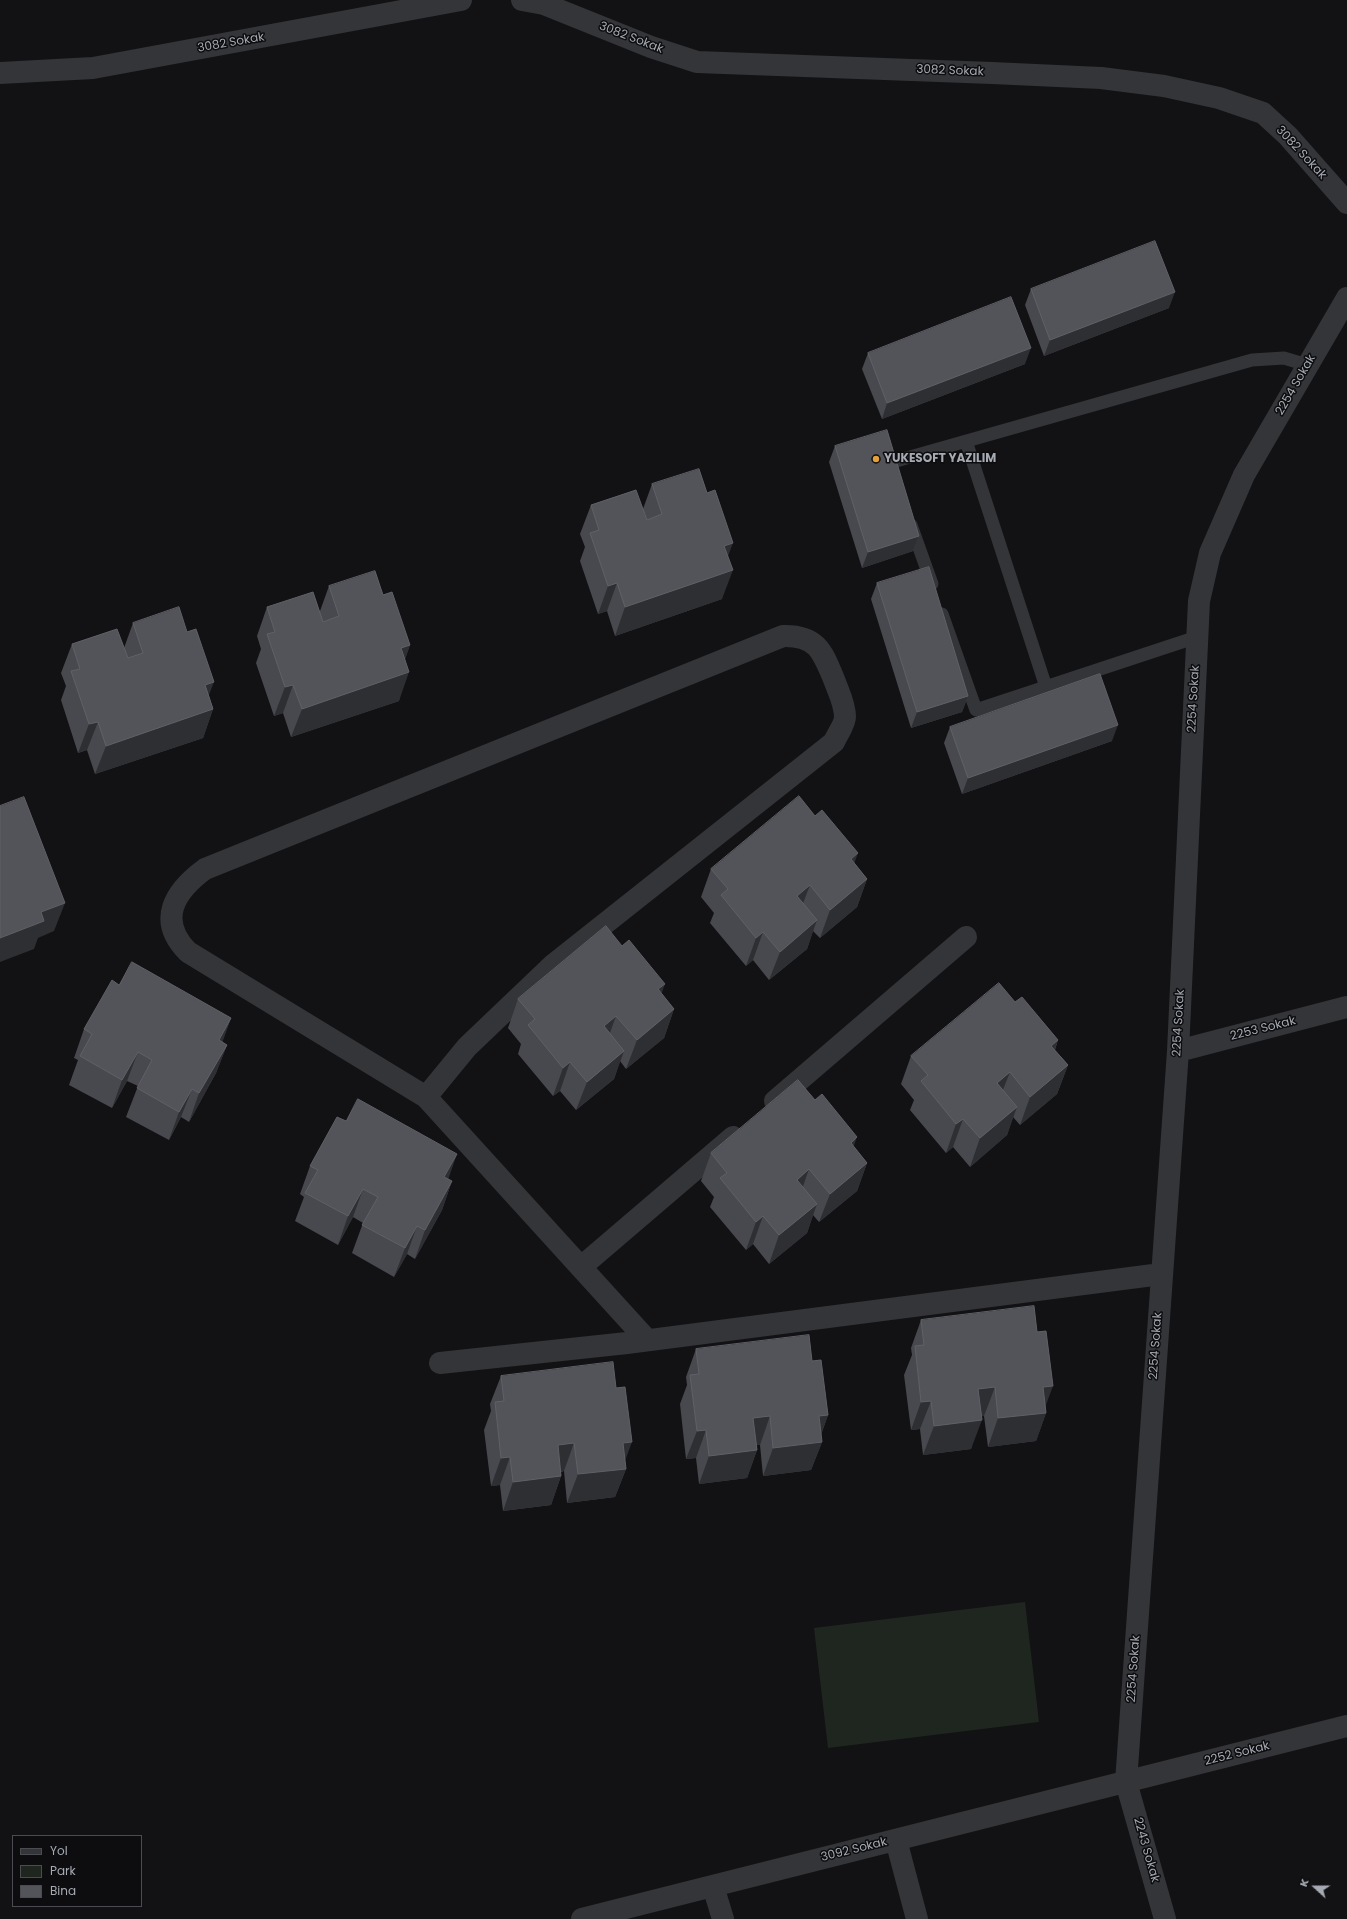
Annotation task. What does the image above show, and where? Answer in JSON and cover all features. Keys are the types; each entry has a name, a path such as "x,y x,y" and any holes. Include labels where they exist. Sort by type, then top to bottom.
{"street":[{"name":"3082 Sokak","path":"0,73 93,68 461,0"},
{"name":"3082 Sokak","path":"522,0 544,4 651,47 697,62 992,72 1101,78 1164,86 1219,98 1262,113 1288,136 1347,203"},
{"name":"2254 Sokak","path":"1126,1782 1178,1051 1199,601 1210,553 1244,475 1347,298"},
{"path":"426,1097 466,1047 554,964 834,742 845,718 843,702 823,653 816,644 801,637 783,636 205,868 188,881 178,895 174,904 172,915 176,935 181,945 188,952 426,1097 647,1340"},
{"path":"581,1267 966,937"},
{"name":"2253 Sokak","path":"1178,1051 1347,1008"},
{"path":"440,1364 647,1340 1162,1274"},
{"name":"2252 Sokak","path":"1126,1782 1347,1726"},
{"name":"3092 Sokak","path":"582,1919 1126,1782"},
{"name":"2243 Sokak","path":"1126,1782 1166,1919"},
{"path":"896,1840 918,1919"},
{"path":"714,1886 723,1919"}],"lane":[{"path":"897,485 889,463 1252,360 1284,358 1307,365"},
{"path":"966,441 1046,687"},
{"path":"908,515 976,710 1197,637"}],"green space":[{"path":"1025,1602 1039,1722 828,1748 814,1628"}],"building":[{"path":"1155,241 1175,292 1050,340 1031,289"},
{"path":"1011,297 1031,348 887,403 868,353"},
{"path":"887,430 919,536 868,552 835,446"},
{"path":"699,469 707,493 715,490 733,543 724,546 733,570 625,607 617,583 608,586 590,533 599,530 591,505 636,490 647,520 662,514 652,484"},
{"path":"929,567 968,696 917,712 877,583"},
{"path":"375,571 383,595 392,592 410,645 401,648 409,672 302,709 293,685 285,687 267,634 275,632 267,607 313,592 323,622 339,616 329,586"},
{"path":"179,607 187,632 196,629 214,682 205,685 213,709 106,746 98,722 89,724 71,671 80,669 72,644 117,629 128,658 143,653 133,623"},
{"path":"1100,674 1118,725 968,778 950,727"},
{"path":"799,796 815,816 822,810 858,853 851,859 867,879 830,910 810,885 797,896 817,920 780,952 763,932 756,938 721,895 728,889 711,869"},
{"path":"24,797 65,903 41,912 44,921 0,938 0,806"},
{"path":"606,926 622,946 629,940 665,984 658,989 674,1009 637,1040 616,1016 604,1026 624,1051 587,1082 570,1062 563,1068 528,1025 535,1019 518,999"},
{"path":"132,962 231,1018 219,1040 227,1045 199,1093 192,1089 179,1112 137,1088 152,1060 138,1052 122,1080 80,1056 92,1034 84,1029 112,980 119,985"},
{"path":"999,983 1015,1002 1022,997 1058,1040 1051,1046 1068,1065 1030,1097 1010,1072 997,1083 1017,1107 980,1138 963,1119 956,1124 921,1081 928,1075 911,1056"},
{"path":"798,1080 815,1100 822,1094 857,1137 851,1143 867,1163 830,1194 809,1169 797,1180 817,1204 779,1235 763,1216 756,1222 720,1178 727,1173 711,1153"},
{"path":"358,1099 457,1154 444,1177 452,1181 425,1230 417,1226 405,1248 362,1225 378,1197 363,1189 348,1216 305,1193 318,1170 310,1166 337,1117 346,1121"},
{"path":"1034,1306 1037,1332 1046,1331 1053,1386 1043,1387 1046,1413 998,1418 995,1387 978,1389 982,1420 934,1426 931,1401 921,1402 915,1346 924,1345 921,1320"},
{"path":"809,1335 812,1361 821,1360 828,1415 819,1416 822,1442 773,1448 770,1416 753,1418 757,1450 709,1456 706,1430 697,1431 690,1375 699,1374 696,1349"},
{"path":"613,1362 616,1388 625,1387 632,1442 623,1443 626,1469 578,1474 574,1443 558,1445 561,1476 513,1482 510,1457 501,1458 495,1402 504,1401 501,1376"}],"place":[{"name":"YUKESOFT YAZILIM","path":"876,459"}]}
